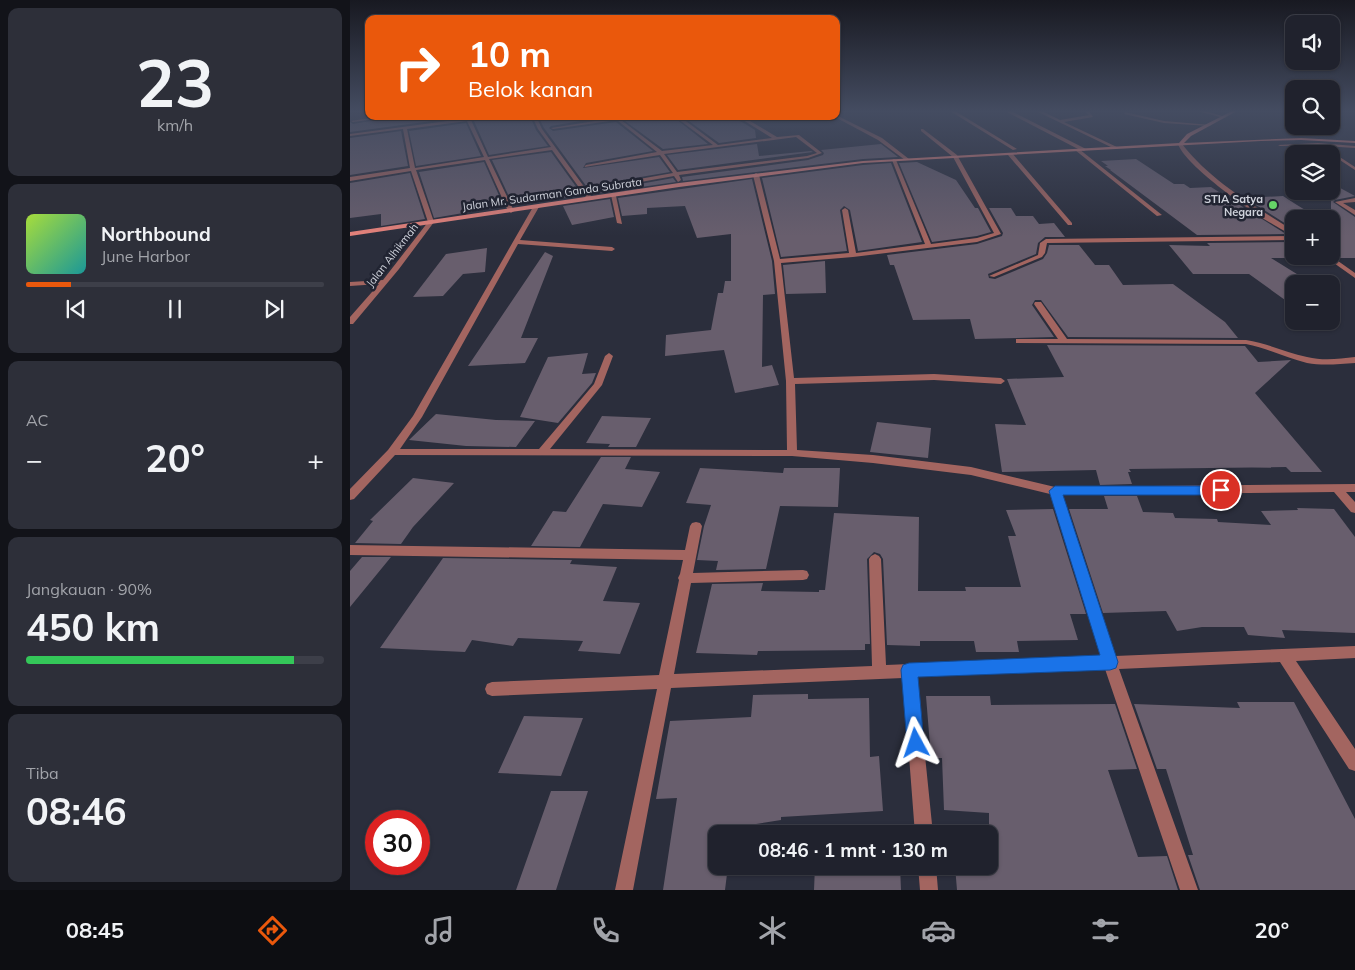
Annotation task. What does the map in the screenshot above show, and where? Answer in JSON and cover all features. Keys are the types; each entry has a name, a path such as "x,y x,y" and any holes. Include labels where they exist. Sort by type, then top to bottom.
{"street":[{"path":"410,153 431,222"},
{"path":"484,153 510,211"},
{"path":"350,179 523,153"},
{"path":"557,153 590,199"},
{"path":"661,153 676,174 679,186"},
{"path":"586,166 665,153"},
{"path":"613,185 676,174 796,159 820,154 818,153"},
{"path":"898,153 907,159"},
{"path":"777,261 853,255 988,239 998,234 955,156 951,153"},
{"name":"Jalan Mr. Sudarman Ganda Subrata","path":"350,234 756,175 894,160 1035,153"},
{"path":"1080,153 1159,215"},
{"path":"1186,153 1193,162 1209,176 1285,228"},
{"path":"1331,153 1355,170"},
{"path":"1010,154 1070,224"},
{"path":"894,160 928,245"},
{"path":"756,175 777,261 790,381 792,452"},
{"path":"614,196 620,224"},
{"path":"1355,200 1338,202 1355,213"},
{"path":"350,496 392,452 417,417 536,207"},
{"path":"846,210 853,255"},
{"name":"Jalan Alhikmah","path":"350,322 431,222"},
{"path":"992,276 1040,256 1043,243 1046,241 1285,238"},
{"path":"516,242 612,248"},
{"path":"1340,265 1354,274"},
{"path":"350,284 384,282"},
{"path":"1038,304 1064,341"},
{"path":"1019,341 1246,342 1318,362 1355,360"},
{"path":"542,452 598,385 609,356"},
{"path":"790,381 934,377 1001,381"},
{"path":"392,452 792,452 947,468 1006,478 1055,491 1355,488"},
{"path":"1336,488 1355,510"},
{"path":"1055,491 1110,662 1189,890"},
{"path":"624,890 684,578 696,526"},
{"path":"350,550 689,555"},
{"path":"875,559 879,671"},
{"path":"684,578 803,574"},
{"path":"492,689 665,680 1355,652"},
{"path":"1284,655 1355,763"},
{"path":"909,670 923,825"},
{"path":"928,875 929,890"}],"building":[{"path":"350,153 405,153 408,166 350,175"},
{"path":"413,153 479,153 481,156 416,166"},
{"path":"488,153 505,153 489,155"},
{"path":"551,153 582,195 546,200 543,195 511,201 492,160"},
{"path":"562,153 644,153 586,163 583,168 659,157 670,172 611,182 608,185 612,189 673,178 676,182 592,194"},
{"path":"687,153 758,153 759,156 809,153 678,170 667,155"},
{"path":"824,153 892,153 898,157 863,159 683,181 682,177 808,160"},
{"path":"1136,159 1174,184 1184,184 1190,188 1211,187 1285,234 1197,235 1110,170 1101,161"},
{"path":"484,162 502,202 496,203 498,207 434,218 419,172"},
{"path":"917,162 956,180 975,208 978,208 991,232 977,236 932,242 899,163"},
{"path":"891,163 922,242 858,251 850,210 844,206 840,210 847,251 781,257 762,178"},
{"path":"410,173 425,219 381,226 381,214 350,218 350,183"},
{"path":"752,179 772,261 775,294 763,295 762,367 772,365 779,385 735,393 724,350 665,356 666,335 711,330 718,293 723,293 725,281 731,281 731,234 697,238 685,206 647,208 647,214 622,216 618,198"},
{"path":"1340,188 1355,196 1340,199"},
{"path":"1283,196 1285,200 1289,200 1306,210 1285,210 1285,223 1245,198"},
{"path":"610,199 614,217 572,225 563,206"},
{"path":"1331,200 1335,200 1333,202 1355,217 1355,258 1340,258 1340,210 1331,210"},
{"path":"989,208 1011,208 1016,216 1033,216 1039,224 1054,223 1065,237 1045,237 1038,243 1036,254 988,274 989,278 995,279 1043,259 1049,245 1079,245 1095,265 1109,265 1123,285 1173,284 1225,322 1238,338 1068,337 1041,300 1035,300 1032,305 1054,337 975,339 970,319 913,320 894,265 890,265 887,255 977,244 1002,236 1003,233"},
{"path":"1285,242 1285,258 1271,258 1298,275 1285,275 1285,300 1249,274 1193,274 1169,245 1210,246 1207,243"},
{"path":"487,248 485,272 463,274 443,296 413,297 446,254"},
{"path":"545,252 553,256 521,338 538,338 525,363 468,366"},
{"path":"825,261 826,293 786,294 783,265"},
{"path":"1047,345 1245,346 1258,362 1291,360 1255,393 1322,472 1291,472 1286,467 1129,469 1131,472 1128,472 1132,484 1100,485 1096,470 1002,472 995,424 1026,425 1007,379 1064,377"},
{"path":"588,353 582,374 596,373 592,383 558,423 520,417 548,357"},
{"path":"436,414 496,420 535,421 516,447 466,446 409,440"},
{"path":"602,416 651,418 636,447 608,447 610,444 586,443"},
{"path":"877,422 931,428 928,458 870,452"},
{"path":"601,457 631,457 625,469 660,472 642,507 603,504 580,547 531,546 553,511 566,512"},
{"path":"700,468 783,473 784,468 840,468 838,507 780,506 766,569 716,570 718,561 697,560 704,526 711,505 686,503"},
{"path":"413,478 454,483 413,527 401,544 355,543 373,521 370,520"},
{"path":"1104,496 1137,496 1143,512 1173,513 1175,518 1217,519 1218,522 1271,525 1261,511 1298,510 1297,508 1334,509 1355,537 1355,633 1282,630 1285,638 1248,635 1244,627 1202,627 1177,631 1166,611 1103,613 1069,509 1108,509"},
{"path":"1053,509 1086,614 1070,614 1078,640 1017,641 1019,652 976,652 974,641 920,641 920,646 887,645 883,559 880,554 874,552 867,559 870,644 865,644 865,650 758,651 757,655 696,653 712,584 763,583 761,591 819,592 819,590 825,590 834,513 919,517 918,591 966,591 965,587 1021,587 1008,536 1016,536 1006,510"},
{"path":"362,557 391,557 350,607 350,571"},
{"path":"443,558 572,560 570,564 617,567 603,601 640,603 620,654 578,651 583,641 518,638 513,646 472,640 465,652 380,648"},
{"path":"808,694 808,699 869,698 870,757 879,756 883,811 781,817 781,820 750,825 708,825 708,875 727,875 725,890 663,890 677,798 656,799 670,721 751,717 753,695"},
{"path":"926,696 990,696 991,705 1115,704 1137,769 1108,770 1138,857 1167,856 1178,890 957,890 956,875 998,875 998,825 989,825 989,813 944,810 942,758 931,758"},
{"path":"1237,702 1294,702 1355,819 1355,890 1200,890 1188,855 1193,855 1166,769 1157,769 1134,704 1240,708"},
{"path":"524,716 583,718 561,776 498,773"},
{"path":"551,791 588,791 556,890 516,890"},
{"path":"815,875 900,875 901,890 814,890"}],"place":[{"name":"STIA Satya Negara","path":"1273,205"}],"route":[{"path":"916,743 909,670 1110,662 1055,491 1221,490"}]}
